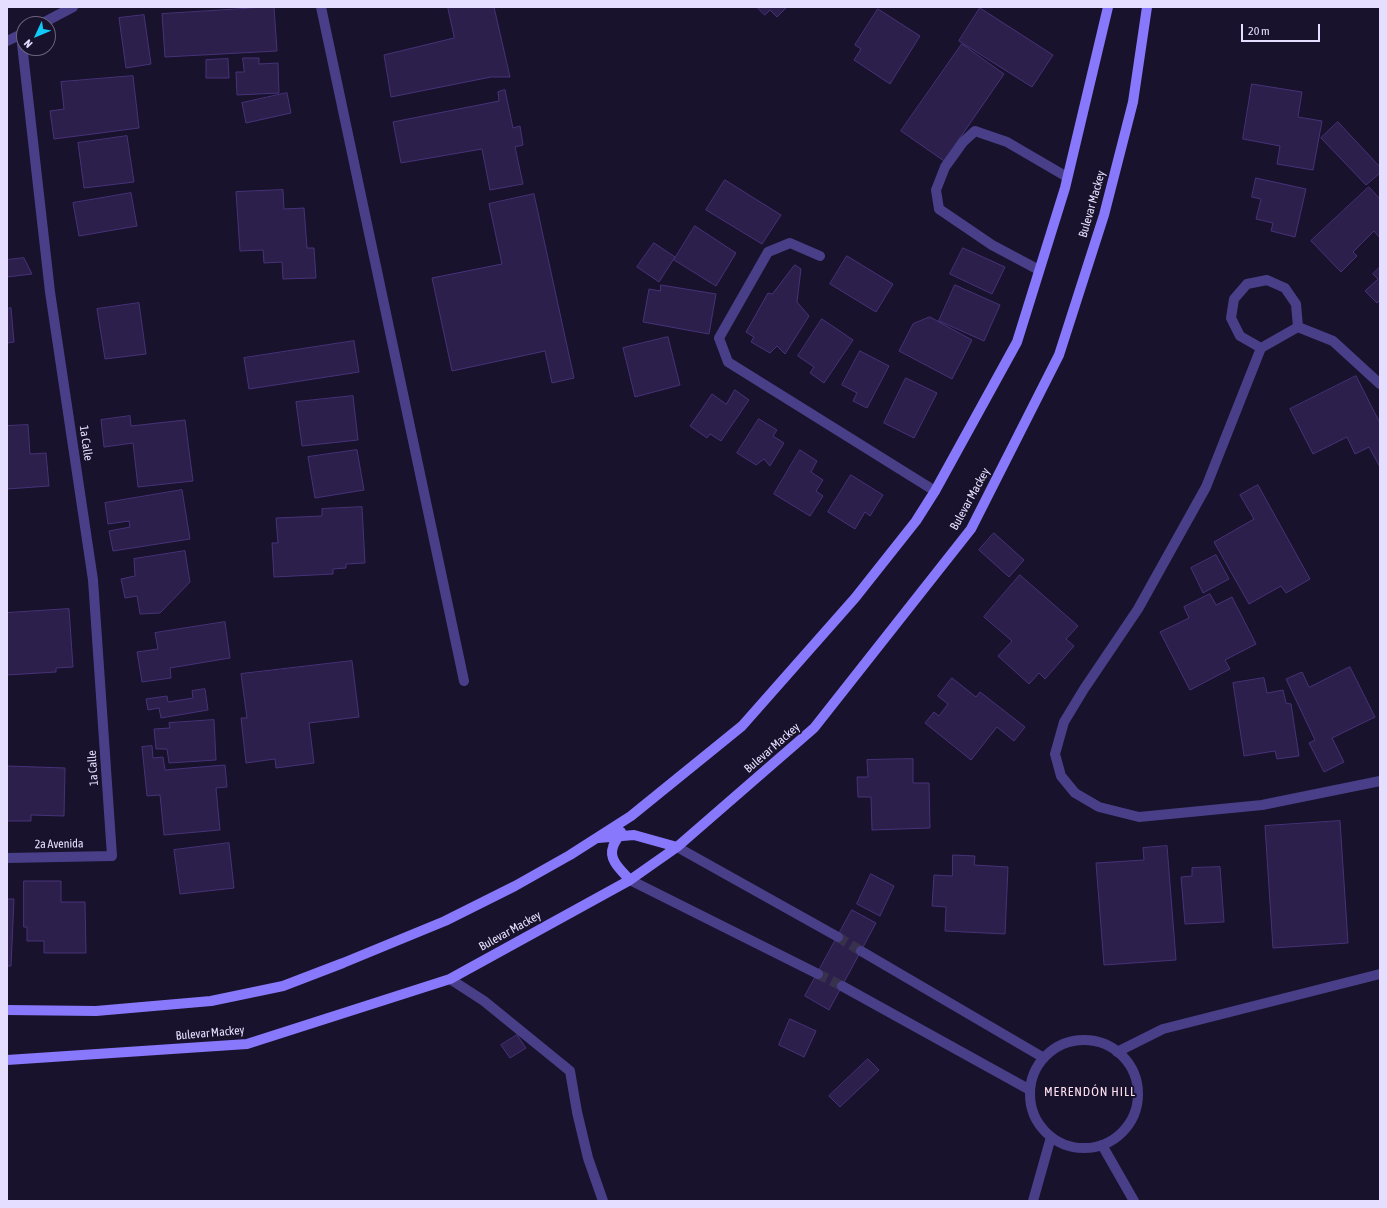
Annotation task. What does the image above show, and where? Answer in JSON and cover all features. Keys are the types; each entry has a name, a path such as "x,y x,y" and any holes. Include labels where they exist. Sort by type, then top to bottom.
{"main road":[{"path":"7,1010 96,1011 211,1001 283,986 343,964 445,921 522,882 570,855 631,816 742,726 855,598 916,521 935,491 1017,342 1067,177 1108,7"},
{"name":"Bulevar Mackey","path":"7,1060 247,1044 450,979 630,880 677,846 814,728 971,530 1059,355 1104,215 1131,110 1147,7"},
{"path":"630,880 617,865 612,856 612,847 631,816"},
{"path":"596,838 634,836 677,846"}],"street":[{"path":"56,16 73,7"},
{"path":"321,7 464,681"},
{"name":"1a Calle","path":"24,56 50,292 93,580 112,856"},
{"path":"1040,270 992,245 939,209 936,190 945,167 963,142 975,131 1007,142 1067,177"},
{"path":"820,256 790,243 768,252 719,338 728,362 935,491"},
{"path":"1260,348 1240,336 1231,318 1234,299 1247,284 1267,280 1285,288 1296,304 1298,327"},
{"path":"1298,327 1260,348 1206,487 1138,609 1084,689 1064,722 1055,754 1061,776 1075,793 1099,807 1139,817 1262,805 1380,781"},
{"path":"1298,327 1333,341 1380,384"},
{"path":"677,846 838,937"},
{"name":"2a Avenida","path":"7,858 112,856"},
{"path":"630,880 818,974"},
{"path":"862,951 1044,1058"},
{"path":"1117,1052 1163,1030 1380,974"},
{"path":"450,979 484,1001 570,1071 577,1112 588,1158 604,1201"},
{"path":"842,986 1030,1090"},
{"path":"1075,1041 1093,1041 1110,1047 1117,1052 1124,1058 1134,1072 1138,1090 1137,1108 1130,1124 1118,1137 1102,1145 1084,1149 1067,1146 1051,1137 1039,1124 1032,1107 1030,1090 1034,1072 1044,1058 1058,1046 1075,1041"},
{"path":"1033,1201 1051,1137"},
{"path":"1102,1145 1134,1201"}],"building":[{"path":"274,7 277,51 165,57 162,14"},
{"path":"448,7 494,7 510,77 491,77 391,97 384,55 454,38"},
{"path":"757,7 787,7 777,17 770,10 765,15"},
{"path":"980,8 1053,55 1032,87 959,41"},
{"path":"878,9 920,36 890,84 854,60 861,49 855,45"},
{"path":"144,15 151,64 126,68 119,18"},
{"path":"962,44 1004,74 944,161 901,131"},
{"path":"243,58 259,58 259,64 278,63 279,93 237,95 236,72 244,72"},
{"path":"228,59 229,78 206,78 206,60"},
{"path":"133,76 139,128 54,139 50,111 64,109 61,82"},
{"path":"1252,84 1302,92 1298,117 1322,121 1313,170 1277,164 1280,146 1243,139"},
{"path":"505,90 513,128 520,126 523,145 515,147 523,184 490,190 482,149 401,163 393,122 499,101 498,92"},
{"path":"287,93 291,113 246,123 242,103"},
{"path":"1338,122 1380,167 1380,173 1366,185 1321,138"},
{"path":"127,136 134,182 84,188 78,143"},
{"path":"1256,178 1306,189 1295,237 1271,231 1273,223 1256,219 1261,199 1252,197"},
{"path":"725,180 781,215 762,244 706,210"},
{"path":"1369,187 1380,199 1380,238 1374,231 1353,252 1357,256 1341,272 1311,241"},
{"path":"283,190 284,209 304,208 307,248 314,248 316,278 283,279 282,262 264,263 263,250 240,251 236,192"},
{"path":"131,193 137,226 79,236 73,203"},
{"path":"534,194 574,378 552,383 545,351 452,371 432,278 502,264 489,204"},
{"path":"695,226 736,253 716,286 674,260"},
{"path":"654,243 675,257 659,282 637,267"},
{"path":"963,248 1005,267 992,294 950,274"},
{"path":"847,256 893,284 876,312 830,284"},
{"path":"24,258 32,274 7,277 7,260"},
{"path":"795,265 801,269 797,302 809,316 785,354 777,346 770,353 751,342 754,337 746,332 768,293 772,294"},
{"path":"1380,267 1380,300 1377,303 1365,291 1378,279 1373,274"},
{"path":"661,285 716,294 709,334 643,322 649,289 660,291"},
{"path":"955,285 1000,305 984,341 939,321"},
{"path":"139,303 146,354 105,359 97,309"},
{"path":"11,308 14,342 7,343 7,309"},
{"path":"930,317 972,340 952,379 899,351 913,324"},
{"path":"822,319 853,340 824,383 810,373 814,367 798,356"},
{"path":"668,337 680,385 635,397 623,348"},
{"path":"354,341 359,372 249,389 244,358"},
{"path":"860,351 889,366 867,408 853,401 857,393 842,385"},
{"path":"1356,376 1380,423 1380,467 1369,447 1355,454 1347,437 1313,454 1290,409"},
{"path":"906,378 937,393 914,438 884,423"},
{"path":"735,390 749,400 721,441 710,434 707,438 690,426 712,394 726,404"},
{"path":"353,396 358,440 302,446 296,402"},
{"path":"130,416 131,426 185,420 193,481 138,487 133,443 104,447 101,420"},
{"path":"759,419 777,430 773,436 784,443 770,466 764,459 756,465 737,453"},
{"path":"28,425 30,454 46,453 49,486 7,489 7,426"},
{"path":"357,450 364,490 315,498 308,457"},
{"path":"800,450 817,461 811,472 823,480 816,491 823,496 810,516 774,494"},
{"path":"851,475 883,495 870,516 865,512 855,529 828,512"},
{"path":"1258,485 1310,579 1286,593 1281,586 1249,604 1214,542 1254,519 1240,495"},
{"path":"182,490 190,539 113,551 109,531 130,527 129,521 108,524 105,503"},
{"path":"362,507 365,563 346,564 346,568 333,569 333,574 274,577 272,543 278,543 276,518 322,516 322,509"},
{"path":"994,533 1024,560 1009,577 979,550"},
{"path":"185,551 190,582 160,613 140,614 137,596 125,598 121,579 135,576 134,559"},
{"path":"1216,555 1229,579 1203,593 1191,568"},
{"path":"1020,575 1078,626 1066,639 1074,646 1045,679 1039,673 1029,684 998,656 1012,641 984,617"},
{"path":"1210,594 1216,605 1232,597 1256,644 1225,660 1230,669 1190,690 1160,632 1189,618 1184,607"},
{"path":"69,609 73,667 56,668 56,672 7,675 7,613"},
{"path":"225,622 230,658 170,668 171,678 142,682 137,652 158,649 155,633"},
{"path":"352,661 359,717 309,723 314,763 276,768 275,759 246,763 241,718 247,718 241,674"},
{"path":"1350,667 1375,717 1332,738 1344,762 1324,772 1309,743 1315,740 1286,679 1302,672 1309,687"},
{"path":"952,678 976,697 980,692 1025,727 1014,741 997,727 971,760 925,723 934,712 939,716 948,704 938,696"},
{"path":"1264,678 1267,693 1283,690 1286,703 1291,704 1299,756 1277,759 1275,751 1244,756 1233,683"},
{"path":"205,689 208,710 161,718 159,708 148,710 146,699 167,696 168,702 193,698 192,691"},
{"path":"214,720 216,760 169,763 167,749 156,749 154,729 170,728 169,723"},
{"path":"152,746 153,758 163,757 165,770 225,765 227,787 216,788 220,830 164,835 160,795 147,796 142,747"},
{"path":"913,759 913,783 929,783 930,828 872,830 871,797 858,797 857,777 868,777 867,760"},
{"path":"7,766 65,768 64,816 31,815 31,821 8,821"},
{"path":"1340,821 1348,943 1273,948 1265,826"},
{"path":"229,843 234,888 180,894 174,850"},
{"path":"1167,846 1176,960 1104,965 1096,863 1144,860 1143,848"},
{"path":"953,855 975,856 974,865 1008,867 1005,934 945,931 946,907 932,906 934,875 952,876"},
{"path":"1220,867 1224,922 1185,924 1181,877 1192,876 1192,868"},
{"path":"871,874 894,886 880,916 857,904"},
{"path":"24,881 61,881 61,902 85,902 86,953 44,953 44,941 27,941 27,927 24,927"},
{"path":"7,899 14,899 11,966 7,966"},
{"path":"852,910 876,923 829,1010 805,996"},
{"path":"790,1019 816,1031 804,1057 779,1045"},
{"path":"517,1035 526,1048 510,1058 501,1045"},
{"path":"868,1059 879,1070 840,1107 829,1096"}],"tunnel":[{"path":"838,937 861,951"},
{"path":"818,974 842,986"}],"district":[{"name":"MERENDÓN HILL","path":"1090,1092"}]}
